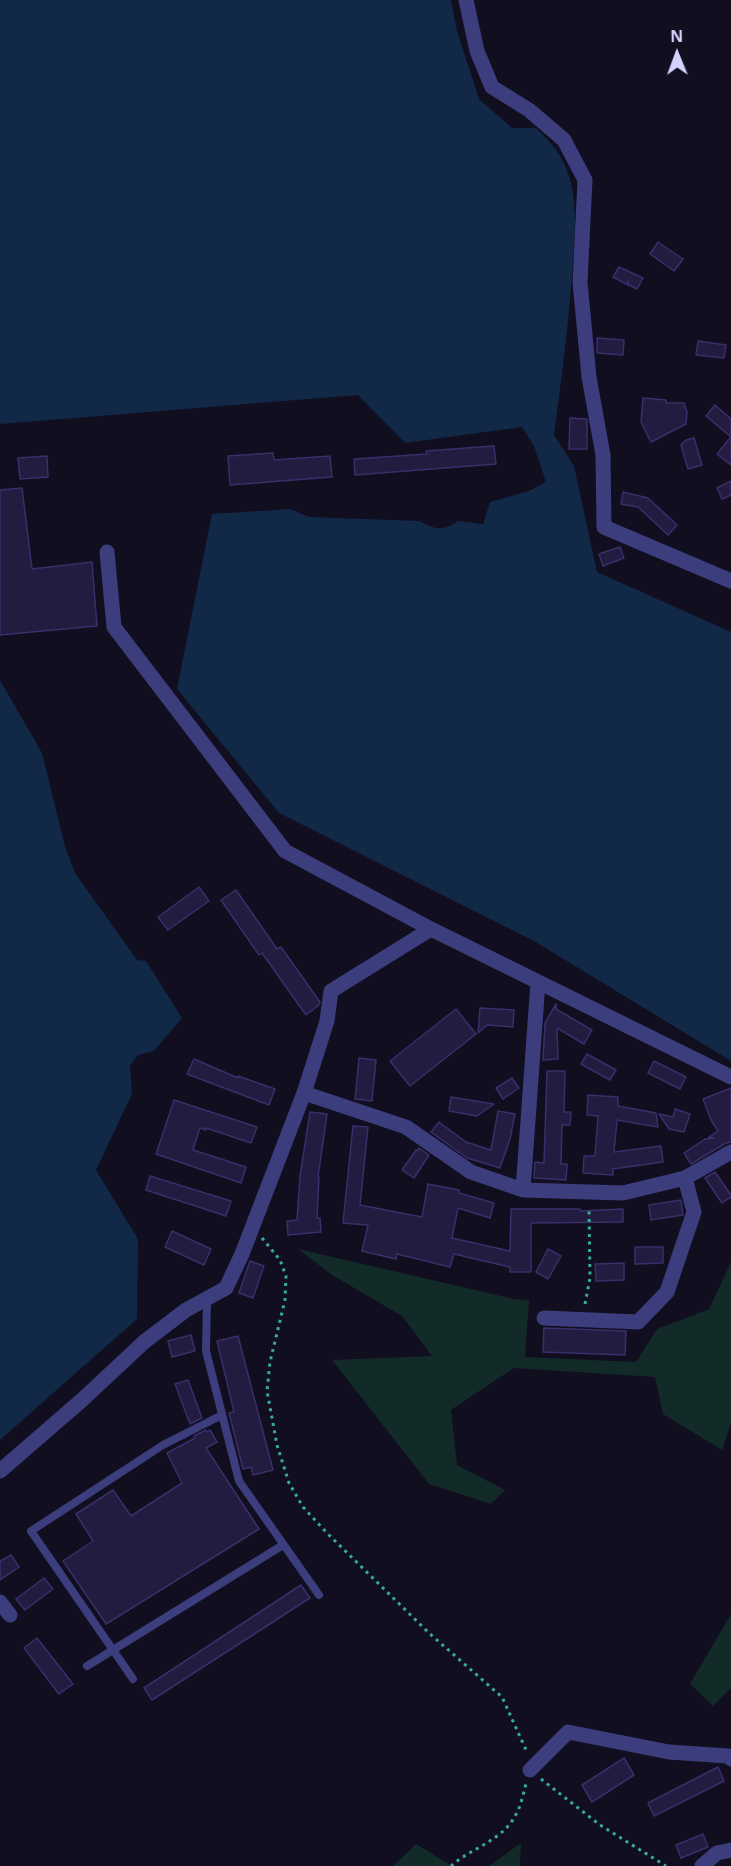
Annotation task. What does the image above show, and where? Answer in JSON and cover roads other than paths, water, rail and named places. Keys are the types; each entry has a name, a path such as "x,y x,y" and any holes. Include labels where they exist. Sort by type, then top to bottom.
{"street":[{"path":"466,0 477,51 492,87 529,111 564,140 585,180 580,282 589,377 603,455 604,527 731,581"},
{"path":"107,552 114,627 285,851 431,929 731,1077"},
{"path":"0,1471 82,1400 144,1342 186,1310 226,1288 304,1093 327,1021 332,991 431,929"},
{"path":"523,1190 538,982"},
{"path":"304,1093 406,1127 471,1172 523,1190 623,1193 685,1178 731,1152"},
{"path":"544,1318 638,1322 668,1292 694,1212 685,1178"},
{"path":"0,1602 10,1615"},
{"path":"530,1770 568,1732 669,1752 728,1756 731,1759"},
{"path":"702,1866 717,1853 731,1850"}],"lane":[{"path":"207,1299 206,1351 239,1481 319,1595"},
{"path":"133,1679 31,1531 163,1445 222,1414"},
{"path":"87,1666 283,1545"}],"water":[{"path":"0,0 451,0 457,31 479,99 512,128 536,128 557,151 570,181 575,221 568,316 554,435 574,466 597,572 731,632 731,1061 534,941 279,813 177,689 212,514 290,509 309,517 420,521 439,528 458,521 483,524 490,502 529,491 546,482 534,446 522,427 405,443 358,395 0,424"},
{"path":"0,680 42,753 65,846 75,873 137,960 146,961 182,1018 154,1051 138,1055 130,1066 132,1094 96,1170 138,1239 137,1319 0,1440"}]}
